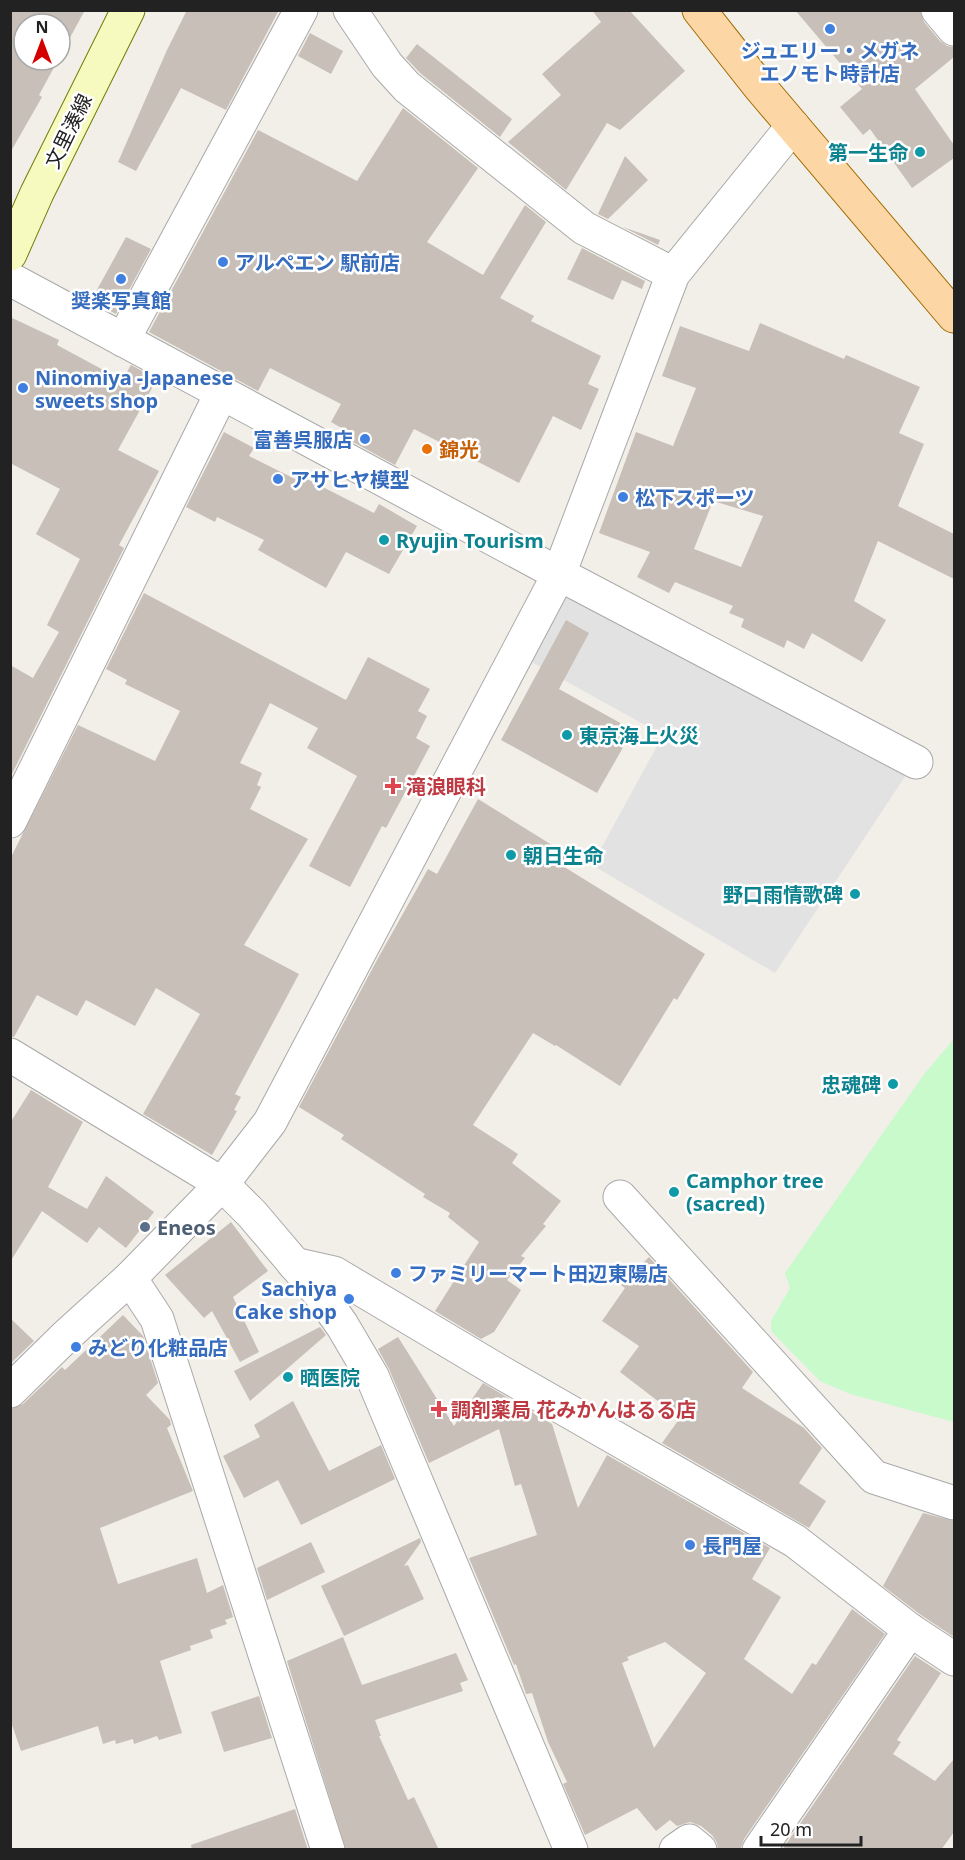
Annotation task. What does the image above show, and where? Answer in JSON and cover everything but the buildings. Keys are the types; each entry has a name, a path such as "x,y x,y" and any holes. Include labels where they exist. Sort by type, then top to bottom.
{"main road":[{"name":"文里湊線","path":"10,254 37,193 128,10"},
{"path":"699,10 793,126 954,316"}],"street":[{"path":"123,340 301,10"},
{"path":"350,10 387,65 407,87 584,228 673,274"},
{"path":"938,10 954,28"},
{"path":"10,1391 130,1278 222,1184 270,1122 559,574 673,274 793,126"},
{"path":"10,279 915,762"},
{"path":"10,821 222,392"},
{"path":"10,1055 222,1184 252,1214 320,1294 342,1325 372,1376 571,1850"},
{"path":"620,1197 874,1477 954,1503"},
{"path":"294,1264 334,1273 502,1373 795,1541 910,1630 954,1659"},
{"path":"130,1278 158,1318 328,1850"},
{"path":"759,1850 910,1630"},
{"path":"676,1850 689,1841 700,1850"}],"green space":[{"path":"954,1039 954,1422 850,1394 820,1381 771,1331 771,1321 790,1288 785,1273 925,1073"}],"shaded area":[{"path":"559,574 908,772 775,973 592,865 663,735 517,654"}],"place":[{"name":"ジュエリー・メガネ エノモト時計店","path":"830,29"},
{"name":"第一生命","path":"920,152"},
{"name":"アルペエン 駅前店","path":"223,262"},
{"name":"奨楽写真館","path":"121,279"},
{"name":"Ninomiya -Japanese sweets shop","path":"23,388"},
{"name":"富善呉服店","path":"365,439"},
{"name":"錦光","path":"427,449"},
{"name":"アサヒヤ模型","path":"278,479"},
{"name":"松下スポーツ","path":"623,497"},
{"name":"Ryujin Tourism","path":"384,540"},
{"name":"東京海上火災","path":"567,735"},
{"name":"滝浪眼科","path":"393,786"},
{"name":"朝日生命","path":"511,855"},
{"name":"野口雨情歌碑","path":"855,894"},
{"name":"忠魂碑","path":"893,1084"},
{"name":"Camphor tree (sacred)","path":"674,1192"},
{"name":"Eneos","path":"145,1227"},
{"name":"ファミリーマート田辺東陽店","path":"396,1273"},
{"name":"Sachiya Cake shop","path":"349,1299"},
{"name":"みどり化粧品店","path":"76,1347"},
{"name":"晒医院","path":"288,1377"},
{"name":"調剤薬局 花みかんはるる店","path":"439,1409"},
{"name":"長門屋","path":"690,1545"}]}
